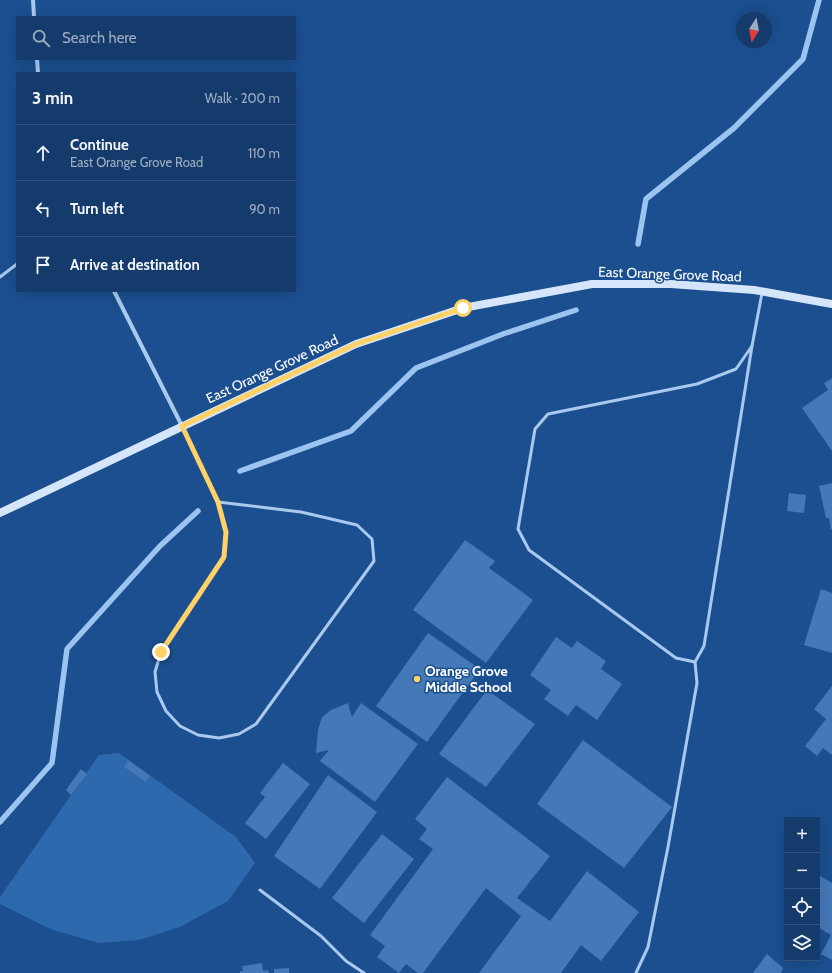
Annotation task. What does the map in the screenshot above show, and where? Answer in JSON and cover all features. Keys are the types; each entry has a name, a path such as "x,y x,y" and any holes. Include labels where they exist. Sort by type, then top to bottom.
{"main road":[{"name":"East Orange Grove Road","path":"0,513 356,344 463,308 592,284 671,284 762,292 832,304"}],"street":[{"path":"33,0 34,16"},
{"path":"37,60 38,72"},
{"path":"115,292 182,426"}],"lane":[{"path":"0,277 16,264"},
{"path":"636,973 648,947 668,846 697,683 695,662 704,646 762,292"},
{"path":"695,662 676,658 529,550 518,529 535,429 548,414 697,384 736,369 752,346"},
{"path":"182,426 218,502 226,532 224,557 161,652 155,672 157,692 166,711 180,726 198,735 218,738 239,734 256,724 374,561 372,539 357,525 301,512 218,502"},
{"path":"260,890 321,936 346,961 364,973"}],"shaded area":[{"path":"119,753 236,837 255,863 228,901 180,927 139,940 99,943 50,929 0,904 0,897 99,755"}],"building":[{"path":"832,378 832,451 802,408 828,390 824,383"},
{"path":"832,483 831,529 829,518 826,518 819,486"},
{"path":"789,493 806,495 804,513 787,511"},
{"path":"465,540 495,561 489,568 533,600 486,663 413,610"},
{"path":"821,589 832,593 832,653 804,645"},
{"path":"428,633 480,669 427,742 376,706"},
{"path":"556,637 572,648 577,641 606,661 601,669 622,684 597,720 576,705 568,716 544,699 551,690 530,675"},
{"path":"832,686 832,755 823,748 817,756 805,746 826,719 814,709"},
{"path":"487,690 535,724 486,787 439,754"},
{"path":"348,703 352,717 361,703 418,744 375,802 320,761 329,750 316,753 318,730 322,717 331,710"},
{"path":"583,740 672,807 624,868 537,804"},
{"path":"128,760 150,776 146,782 124,767"},
{"path":"283,763 310,784 266,839 245,823 265,797 260,793"},
{"path":"81,769 87,774 71,795 66,790"},
{"path":"328,775 377,812 320,889 274,856"},
{"path":"447,777 550,856 517,898 550,921 587,871 639,912 601,961 581,945 561,973 479,973 521,916 486,888 423,973 418,973 406,964 399,973 377,957 385,946 370,935 433,849 419,839 427,829 415,819"},
{"path":"382,834 414,859 364,923 332,898"},
{"path":"820,876 832,883 832,960 821,954 831,935 820,929"},
{"path":"767,954 783,968 781,973 753,973"},
{"path":"262,963 263,971 268,970 269,973 240,973 240,971 243,971 242,966"},
{"path":"289,968 289,973 274,973 274,969"}],"waterway":[{"path":"638,244 646,199 734,128 803,59 819,0"},
{"path":"240,471 351,431 416,368 503,334 576,310"},
{"path":"0,822 52,763 67,649 160,546 198,511"}],"place":[{"name":"Orange Grove Middle School","path":"417,679"}],"route":[{"path":"161,652 224,557 226,532 218,502 182,426 356,344 463,308"}]}
